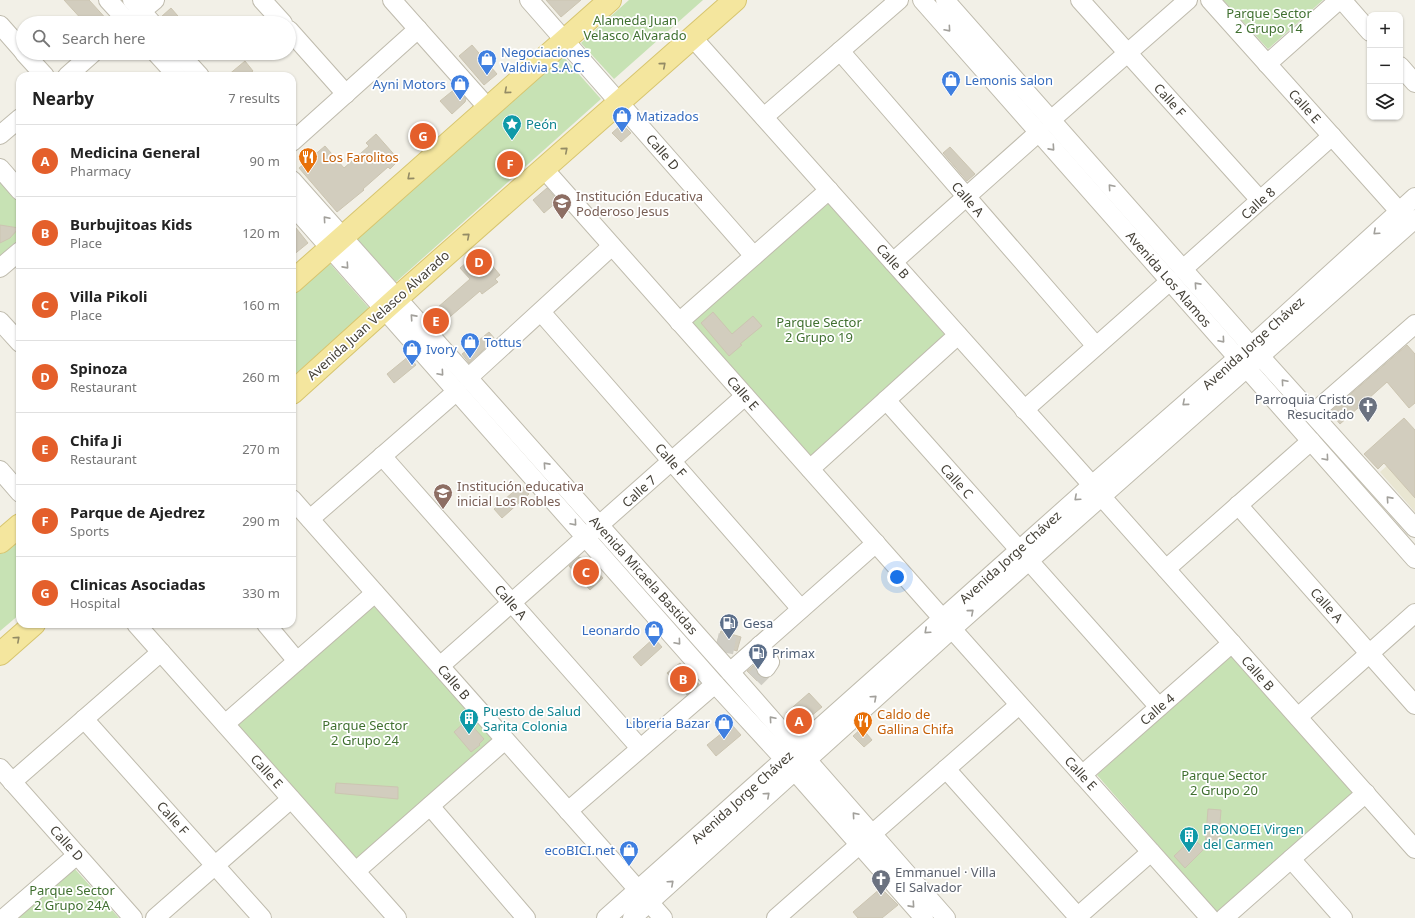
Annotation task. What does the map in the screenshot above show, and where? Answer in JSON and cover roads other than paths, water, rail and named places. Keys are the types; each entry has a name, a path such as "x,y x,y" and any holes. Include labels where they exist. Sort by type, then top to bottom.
{"main road":[{"path":"296,278 610,0"},
{"name":"Avenida Juan Velasco Alvarado","path":"296,389 735,0"},
{"path":"0,542 16,528"},
{"path":"0,654 29,628"}],"street":[{"path":"108,0 122,16"},
{"path":"262,0 277,16"},
{"path":"392,0 488,108"},
{"path":"529,0 619,103"},
{"path":"764,117 899,0"},
{"name":"Avenida Los Alamos","path":"922,0 1045,126 1177,275 1256,351 1415,528"},
{"name":"Avenida Los Alamos","path":"945,0 1045,126"},
{"name":"Calle F","path":"1080,0 1260,200"},
{"path":"893,262 1188,0"},
{"name":"Calle E","path":"1210,0 1399,211"},
{"path":"1267,64 1339,0"},
{"path":"1342,0 1367,29"},
{"path":"136,16 145,9"},
{"path":"0,26 16,43"},
{"path":"296,138 418,30"},
{"path":"296,38 346,94"},
{"name":"Calle B","path":"693,38 1415,849"},
{"name":"Calle A","path":"840,51 1096,346"},
{"path":"31,60 42,72"},
{"path":"72,72 85,60"},
{"path":"162,60 173,72"},
{"path":"185,60 196,72"},
{"path":"1403,69 1415,83"},
{"name":"Calle D","path":"619,103 754,256"},
{"path":"0,135 16,121"},
{"name":"Calle 8","path":"1024,410 1332,136"},
{"path":"0,168 16,186"},
{"name":"Calle E","path":"544,169 1210,918"},
{"name":"Avenida Micaela Bastidas","path":"296,186 336,242 462,384 586,538 715,684 795,759 866,840 946,918"},
{"path":"680,322 829,190"},
{"name":"Avenida Jorge Chávez","path":"1256,351 1415,197"},
{"name":"Avenida Micaela Bastidas","path":"296,208 336,242"},
{"name":"Avenida Jorge Chávez","path":"606,918 638,889 795,759 1242,363 1415,219"},
{"path":"310,519 462,384 612,246"},
{"path":"0,268 16,254"},
{"name":"Avenida Los Alamos","path":"1177,275 1242,363 1415,559"},
{"name":"Calle F","path":"540,312 801,609"},
{"path":"0,321 16,339"},
{"path":"1312,414 1415,324"},
{"path":"810,469 958,335"},
{"name":"Avenida Micaela Bastidas","path":"462,384 600,525 709,641 730,672 755,678 795,759"},
{"name":"Calle 7","path":"440,666 746,396"},
{"name":"Calle C","path":"886,400 1024,555"},
{"path":"1166,569 1311,441"},
{"name":"Calle A","path":"382,456 640,748"},
{"path":"0,470 16,488"},
{"name":"Calle B","path":"296,503 664,918"},
{"name":"Calle A","path":"1238,505 1415,705"},
{"path":"730,672 751,647 801,609 876,543"},
{"path":"1024,555 1159,707"},
{"path":"225,724 375,593"},
{"path":"1298,717 1415,613"},
{"name":"Calle E","path":"139,628 397,918"},
{"path":"269,628 297,661"},
{"name":"Calle 4","path":"1082,775 1232,643"},
{"path":"751,647 770,662 755,678"},
{"path":"12,782 160,652"},
{"path":"568,811 715,684"},
{"path":"787,914 866,840 1019,705"},
{"name":"Calle F","path":"84,719 262,918"},
{"path":"356,871 505,740"},
{"name":"Avenida Jorge Chávez","path":"632,918 650,903 795,759"},
{"name":"Calle D","path":"0,768 133,918"},
{"path":"946,769 1077,918 1151,852"},
{"path":"1224,918 1366,793"},
{"path":"155,918 291,799"},
{"path":"430,806 526,918"},
{"name":"Avenida Micaela Bastidas","path":"866,840 924,918"},
{"path":"4,918 77,855"},
{"path":"1291,859 1343,918"}],"tunnel":[{"path":"717,642 738,646"},
{"path":"755,679 766,668"}],"place":[{"name":"Negociaciones Valdivia S.A.C.","path":"487,76"},
{"name":"Lemonis salon","path":"951,97"},
{"name":"Ayni Motors","path":"460,101"},
{"name":"Matizados","path":"622,133"},
{"name":"Clinicas Asociadas","path":"423,136"},
{"name":"Peón","path":"512,141"},
{"name":"Parque de Ajedrez","path":"510,164"},
{"name":"Los Farolitos","path":"308,174"},
{"name":"Institución Educativa Poderoso Jesus","path":"562,220"},
{"name":"Spinoza","path":"479,262"},
{"name":"Chifa Ji","path":"436,321"},
{"name":"Tottus","path":"470,359"},
{"name":"Ivory","path":"412,366"},
{"name":"Parroquia Cristo Resucitado","path":"1368,423"},
{"name":"Institución educativa inicial Los Robles","path":"443,510"},
{"name":"Villa Pikoli","path":"586,572"},
{"name":"Gesa","path":"729,640"},
{"name":"Leonardo","path":"654,647"},
{"name":"Primax","path":"758,670"},
{"name":"Burbujitoas Kids","path":"683,679"},
{"name":"Medicina General","path":"799,721"},
{"name":"Puesto de Salud Sarita Colonia","path":"469,735"},
{"name":"Caldo de Gallina Chifa","path":"863,738"},
{"name":"Libreria Bazar","path":"724,740"},
{"name":"PRONOEI Virgen del Carmen","path":"1189,853"},
{"name":"ecoBICI.net","path":"629,867"},
{"name":"Emmanuel · Villa El Salvador","path":"881,896"}],"park label":[{"name":"Parque Sector 2 Grupo 14","path":"1269,20"},
{"name":"Alameda Juan Velasco Alvarado","path":"635,28"},
{"name":"Parque Sector 2 Grupo 19","path":"819,330"},
{"name":"Parque Sector 2 Grupo 24","path":"365,732"},
{"name":"Parque Sector 2 Grupo 20","path":"1224,782"},
{"name":"Parque Sector 2 Grupo 24A","path":"72,898"}]}
